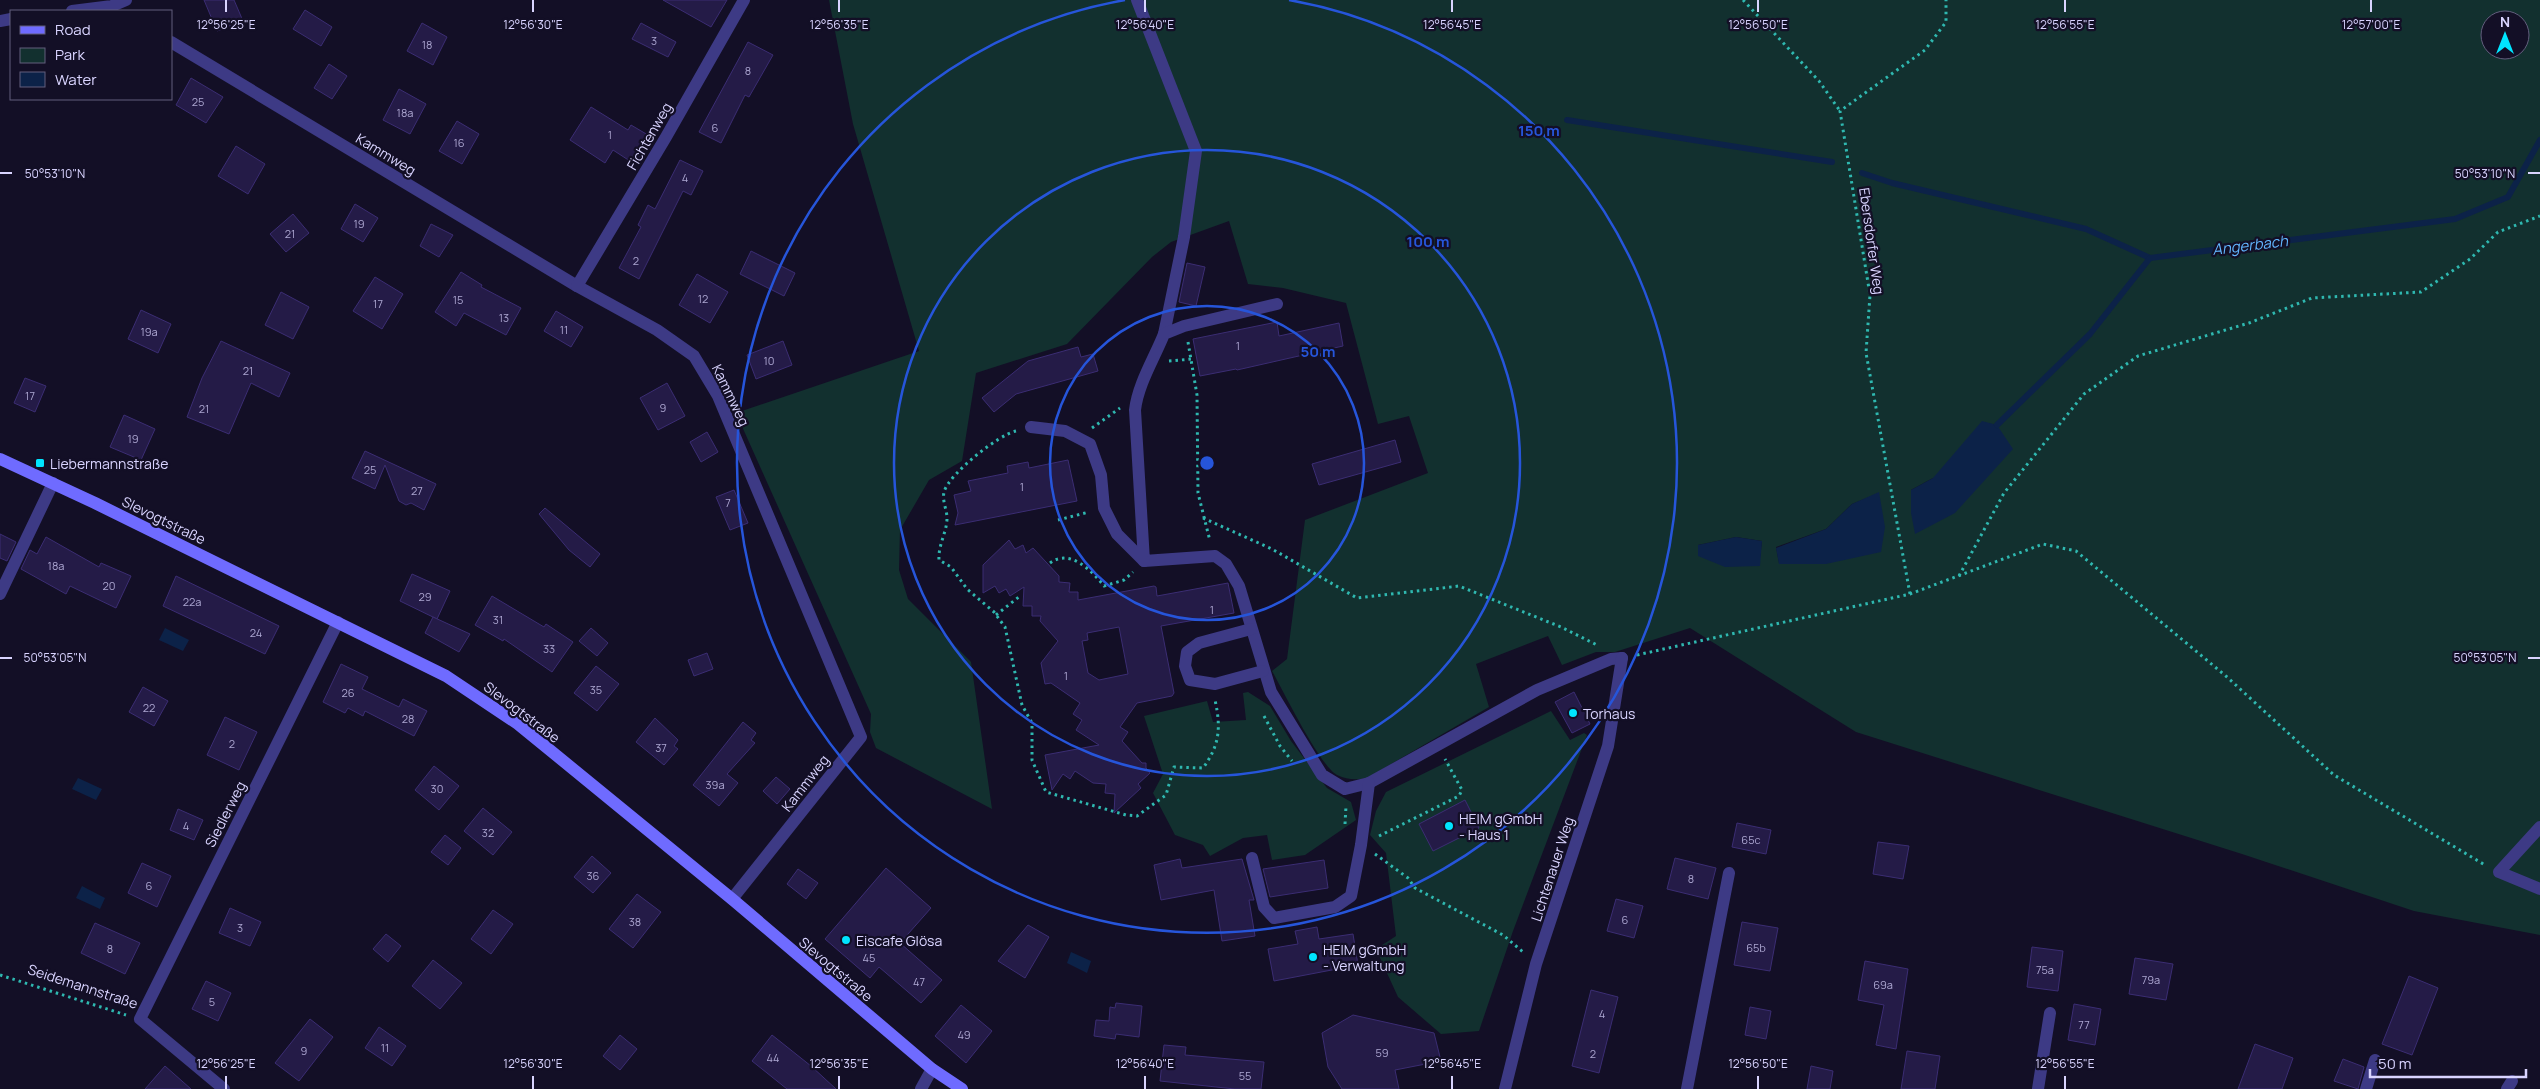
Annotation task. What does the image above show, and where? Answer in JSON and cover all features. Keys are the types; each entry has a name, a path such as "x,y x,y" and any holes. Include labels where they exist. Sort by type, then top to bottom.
{"street":[{"path":"94,10 117,9 126,0"},
{"name":"Fichtenweg","path":"578,286 744,0"},
{"path":"1137,0 1196,151 1184,237 1164,334 1136,396 1135,410 1144,561"},
{"name":"Kammweg","path":"172,43 578,286 657,330 694,356 718,396 861,736 732,899"},
{"path":"1164,334 1184,326 1277,304"},
{"path":"1031,427 1065,431 1090,444 1101,475 1104,508 1117,534 1144,561 1215,556 1226,564 1239,586 1263,671 1271,692 1322,775 1345,789 1369,783 1537,690 1610,659 1622,658"},
{"name":"Slevogtstraße","path":"0,459 53,483 446,676 518,724 732,899 932,1069 962,1089"},
{"path":"0,594 53,483"},
{"name":"Siedlerweg","path":"140,1019 338,622"},
{"path":"1251,629 1199,643 1187,652 1184,666 1190,680 1211,684 1263,671"},
{"name":"Lichtenauer Weg","path":"1505,1089 1536,964 1608,746 1622,658"},
{"path":"1252,858 1264,907 1274,918 1335,907 1351,896 1366,848 1369,783"},
{"path":"2540,827 2499,872 2540,889"},
{"path":"1687,1089 1729,872"},
{"path":"2038,1089 2050,1013"},
{"name":"Seidemannstraße","path":"140,1019 224,1089"},
{"path":"2366,1089 2375,1060"},
{"path":"922,1089 932,1069"}],"path":[{"path":"1743,0 1819,81 1840,111 1925,50 1946,22 1946,0"},
{"name":"Ebersdorfer Weg","path":"1840,111 1870,295 1866,353 1910,594"},
{"path":"1958,576 2004,494 2084,394 2138,356 2249,323 2312,298 2421,292 2470,259 2498,232 2540,216"},
{"path":"1184,326 1197,395 1198,493 1203,518 1215,556"},
{"path":"1079,437 1136,396"},
{"path":"1031,427 1005,434 966,465 944,491 944,507 947,518 939,551 939,560 951,567 967,589 996,615 1005,627 1022,706 1032,723 1032,760 1046,792 1126,815 1137,816 1166,795 1174,766 1203,768 1214,753 1219,722 1211,684"},
{"path":"1058,520 1104,508"},
{"path":"1203,518 1272,549 1357,598 1459,586 1561,627 1622,658 1910,594 2043,544 2076,551 2227,677 2334,774 2473,859 2499,872"},
{"path":"1050,562 1058,557 1089,567 1104,586 1124,580 1144,561"},
{"path":"996,615 1020,596"},
{"path":"1441,753 1462,790 1459,796 1377,838 1366,848 1408,878 1415,888 1503,935 1536,964"},
{"name":"Seidemannstraße","path":"0,975 140,1019"}],"green space":[{"path":"829,0 2540,0 2540,935 2414,911 2242,854 1856,732 1690,628 1615,652 1596,652 1562,665 1548,636 1476,664 1489,707 1367,778 1352,779 1337,775 1330,769 1312,743 1272,671 1287,659 1305,520 1428,473 1409,416 1378,424 1346,303 1283,288 1248,284 1229,221 1171,242 1152,257 1067,344 976,373 962,461 929,480 900,530 899,570 908,599 971,662 992,809 876,748 870,732 871,714 736,413 919,351 853,124","holes":["1933,478 1911,513 1911,490","1879,493 1779,563 1776,547 1826,529 1852,504","1736,537 1762,541 1759,566 1698,545"]},
{"path":"1248,692 1270,706 1291,741 1327,788 1351,802 1356,820 1305,855 1272,860 1267,835 1243,838 1210,856 1203,845 1175,835 1153,793 1163,774 1144,716 1207,701 1213,722 1246,720 1243,693"},
{"path":"1551,711 1570,740 1584,733 1587,735 1513,931 1479,1031 1441,1034 1398,997 1376,949 1396,936 1386,853 1370,835 1376,811 1386,792"}],"water":[{"path":"1982,421 1997,425 2013,449 1955,513 1915,534 1911,513 1911,490 1933,478"},
{"path":"1879,492 1885,527 1881,552 1826,564 1779,564 1776,548 1826,529 1852,504"},
{"path":"1736,537 1762,541 1760,566 1725,567 1698,556 1698,545"},
{"path":"165,628 189,640 183,651 159,640"},
{"path":"78,778 102,789 96,800 72,789"},
{"path":"82,886 105,898 100,909 76,898"},
{"path":"1071,952 1091,961 1087,973 1067,963"}],"building":[{"path":"204,0 234,0 243,21 217,31"},
{"path":"663,0 727,0 711,27"},
{"path":"305,10 332,27 321,46 293,29"},
{"path":"422,23 447,37 433,65 407,51"},
{"path":"641,23 676,42 668,57 632,39"},
{"path":"748,42 773,55 749,97 745,95 721,143 699,132"},
{"path":"329,64 347,76 332,99 314,88"},
{"path":"191,78 223,97 206,123 176,105"},
{"path":"399,89 426,104 410,134 383,120"},
{"path":"591,107 628,130 631,125 653,138 636,165 613,150 605,163 570,140"},
{"path":"457,121 479,134 462,164 439,151"},
{"path":"236,146 265,164 248,194 218,176"},
{"path":"680,160 703,171 691,195 683,191 639,279 619,268 641,227 638,225 648,205 655,209"},
{"path":"355,204 378,218 363,242 341,229"},
{"path":"293,214 309,233 286,252 270,234"},
{"path":"431,224 453,235 439,257 420,246"},
{"path":"751,251 795,273 784,296 740,274"},
{"path":"1187,263 1205,267 1196,306 1179,302"},
{"path":"461,272 482,285 481,287 521,308 506,335 464,313 456,326 435,312"},
{"path":"697,274 728,292 710,323 679,305"},
{"path":"375,277 403,294 382,329 353,311"},
{"path":"281,292 309,307 293,339 265,325"},
{"path":"141,310 171,324 158,353 128,339"},
{"path":"556,311 583,327 571,347 544,331"},
{"path":"1277,322 1279,336 1339,323 1343,346 1237,370 1200,376 1193,339"},
{"path":"221,341 290,373 279,397 251,383 229,434 187,417 202,378"},
{"path":"783,341 792,365 756,379 747,355"},
{"path":"1078,347 1081,357 1093,354 1098,371 1016,394 994,412 982,398 1028,361"},
{"path":"25,378 46,386 35,412 14,403"},
{"path":"667,383 685,416 658,430 640,398"},
{"path":"124,415 155,429 141,460 110,447"},
{"path":"707,432 718,452 701,462 690,442"},
{"path":"1395,440 1401,462 1319,485 1312,464"},
{"path":"365,451 436,484 424,510 411,503 406,505 399,501 385,465 375,489 352,478"},
{"path":"1068,460 1077,501 955,525 958,513 954,495 971,491 968,481 1008,473 1007,466 1028,462 1029,468"},
{"path":"734,490 748,523 730,530 716,497"},
{"path":"545,508 600,554 590,567 569,550 539,514"},
{"path":"0,534 16,542 7,561 0,558"},
{"path":"46,537 99,567 101,563 131,576 116,608 70,586 66,594 21,569 30,550 37,554"},
{"path":"1009,540 1015,549 1023,545 1026,553 1033,548 1059,576 1059,582 1070,583 1069,592 1078,592 1078,600 1154,586 1156,587 1157,596 1228,583 1234,613 1161,626 1174,693 1172,696 1137,703 1120,727 1128,732 1122,741 1142,763 1146,763 1146,768 1150,773 1138,784 1141,788 1114,813 1115,794 1105,793 1106,784 1093,783 1075,771 1070,779 1063,774 1052,790 1045,755 1099,745 1076,730 1082,720 1073,714 1080,703 1051,683 1045,684 1041,663 1058,641 1040,621 1041,616 1032,616 1032,606 1023,606 1024,587 1010,596 1006,589 999,593 995,586 983,593 983,565","holes":["1119,627 1128,674 1099,680 1088,673 1082,641 1088,640 1087,633"]},
{"path":"412,574 450,591 437,619 400,601"},
{"path":"176,576 279,626 265,654 163,606"},
{"path":"492,596 544,627 546,624 573,642 552,672 504,639 503,641 475,625"},
{"path":"433,617 470,634 459,652 425,633"},
{"path":"591,628 608,643 597,656 579,641"},
{"path":"707,653 713,669 694,676 688,660"},
{"path":"341,664 368,677 362,689 399,707 403,699 427,711 414,736 365,711 363,716 348,708 345,713 323,702"},
{"path":"596,666 619,684 597,711 574,693"},
{"path":"143,687 168,701 154,726 129,712"},
{"name":"Torhaus","path":"1574,692 1590,724 1572,733 1555,702"},
{"path":"225,717 257,732 239,770 207,755"},
{"path":"655,718 678,740 674,746 678,749 664,765 636,742"},
{"path":"743,722 756,733 751,740 755,743 727,774 738,783 719,806 693,785"},
{"path":"434,766 459,786 439,810 415,790"},
{"path":"776,777 790,789 777,804 763,791"},
{"name":"HEIM gGmbH - Haus 1","path":"1465,800 1479,828 1433,851 1419,824"},
{"path":"483,808 512,832 493,855 464,831"},
{"path":"178,809 203,820 194,840 170,830"},
{"path":"1737,823 1771,830 1766,854 1732,847"},
{"path":"445,835 461,848 448,865 431,852"},
{"path":"1878,842 1909,846 1903,879 1873,874"},
{"path":"592,856 611,873 593,893 574,877"},
{"path":"1675,858 1716,868 1708,899 1667,889"},
{"path":"1180,859 1182,868 1242,859 1254,900 1249,900 1255,936 1222,941 1214,890 1161,900 1154,865"},
{"path":"1324,860 1328,888 1270,897 1263,869"},
{"path":"142,863 171,876 157,907 128,893"},
{"path":"886,868 931,908 900,943 942,980 921,1003 879,967 870,978 825,939"},
{"path":"798,869 818,883 806,899 787,884"},
{"path":"637,894 661,912 633,948 609,929"},
{"path":"1616,899 1643,906 1634,938 1607,931"},
{"path":"230,908 261,922 250,946 219,933"},
{"path":"493,910 513,924 491,954 471,939"},
{"path":"1742,922 1778,928 1770,971 1734,965"},
{"path":"95,923 140,943 125,974 81,953"},
{"path":"1028,925 1049,937 1025,978 998,961"},
{"name":"HEIM gGmbH - Verwaltung","path":"1317,927 1319,939 1353,934 1358,965 1274,981 1268,949 1298,944 1295,931"},
{"path":"386,934 401,946 388,962 373,949"},
{"path":"2032,947 2063,951 2058,991 2027,987"},
{"path":"2135,958 2173,964 2166,1000 2129,994"},
{"path":"433,960 462,983 440,1009 412,986"},
{"path":"1865,961 1908,969 1896,1049 1876,1045 1884,1005 1858,1000"},
{"path":"2409,976 2438,988 2412,1055 2382,1044"},
{"path":"206,981 231,993 218,1021 192,1009"},
{"path":"1591,990 1618,997 1599,1073 1572,1066"},
{"path":"1116,1003 1142,1006 1139,1037 1116,1034 1115,1039 1094,1036 1096,1020 1109,1021 1110,1007 1115,1008"},
{"path":"2074,1004 2101,1009 2095,1045 2068,1040"},
{"path":"961,1005 992,1031 966,1063 935,1036"},
{"path":"1750,1007 1771,1011 1766,1039 1745,1035"},
{"path":"1353,1015 1434,1033 1441,1061 1395,1070 1399,1089 1342,1089 1328,1067 1322,1033"},
{"path":"310,1019 333,1037 299,1081 275,1063"},
{"path":"379,1027 406,1046 392,1066 365,1048"},
{"path":"620,1035 637,1049 620,1070 603,1056"},
{"path":"772,1035 836,1089 787,1089 752,1061"},
{"path":"2255,1044 2293,1058 2282,1089 2238,1089"},
{"path":"1164,1045 1186,1047 1185,1055 1264,1062 1261,1089 1235,1089 1160,1081"},
{"path":"1907,1051 1940,1056 1935,1089 1901,1089"},
{"path":"2343,1059 2364,1067 2358,1089 2334,1081"},
{"path":"165,1066 191,1089 145,1089"},
{"path":"1811,1066 1833,1071 1830,1089 1807,1089"}],"waterway":[{"path":"1567,120 1832,162"},
{"name":"Angerbach","path":"1997,425 2090,334 2150,258 2455,219 2508,197 2540,140"},
{"path":"1862,173 1892,183 2086,229 2150,258"}],"place":[{"name":"Liebermannstraße","path":"40,463"},
{"name":"Torhaus","path":"1573,713"},
{"name":"HEIM gGmbH - Haus 1","path":"1449,826"},
{"name":"Eiscafe Glösa","path":"846,940"},
{"name":"HEIM gGmbH - Verwaltung","path":"1313,957"}]}
